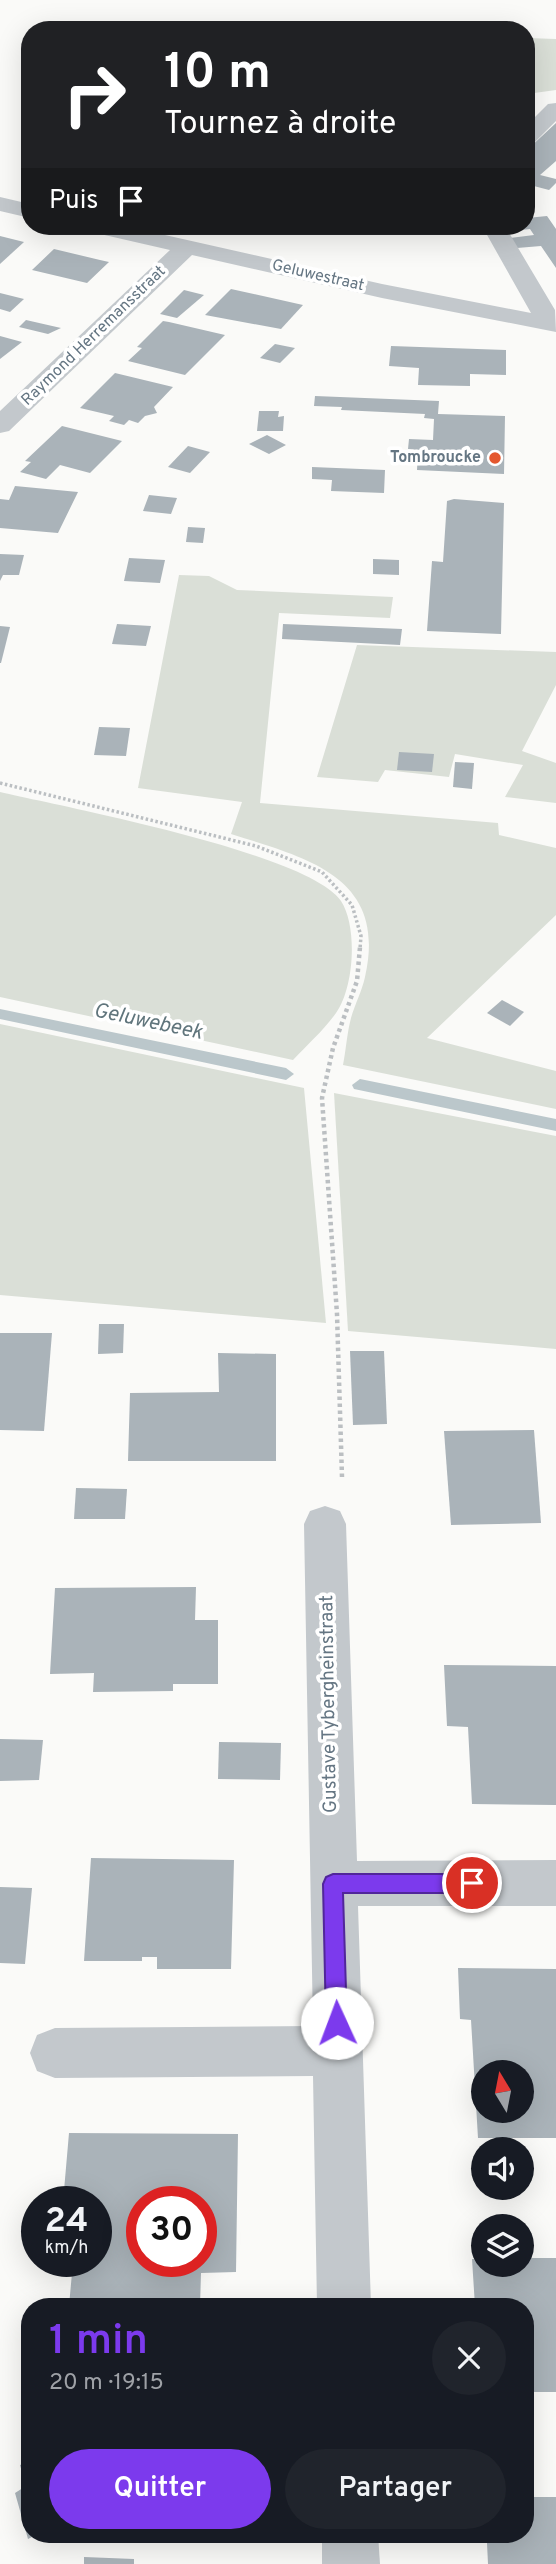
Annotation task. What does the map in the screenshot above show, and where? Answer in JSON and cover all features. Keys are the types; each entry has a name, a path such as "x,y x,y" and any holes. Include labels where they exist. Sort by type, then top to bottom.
{"street":[{"path":"535,130 556,110"},
{"path":"0,204 21,209"},
{"name":"Geluwestraat","path":"137,235 549,324"},
{"name":"Geluwestraat","path":"499,235 549,324"},
{"name":"Raymond Herremansstraat","path":"0,425 188,246"},
{"name":"Gustave Tybergheinstraat","path":"325,1524 344,2298"},
{"path":"333,1884 556,1883"},
{"path":"55,2053 337,2051"},
{"path":"350,2543 351,2564"}],"path":[{"path":"0,783 256,846 322,872 352,905 361,936 357,981 333,1048 322,1098 337,1314 344,1511 325,1524"}],"shaded area":[{"path":"535,38 556,39 556,90 535,93"},
{"path":"179,575 209,576 237,590 393,597 390,618 279,613 260,803 498,823 499,835 556,848 556,915 427,1038 556,1071 556,1109 343,1065 351,1018 365,977 369,943 364,915 352,894 335,877 312,863 231,834 242,802 138,788"},
{"path":"357,645 556,652 556,685 522,751 556,763 556,803 505,797 523,765 455,754 449,777 385,770 378,782 317,777"},
{"path":"0,792 128,820 236,849 320,883 341,901 352,941 347,989 336,1013 293,1060 0,997"},
{"path":"0,1024 304,1088 326,1323 0,1295"},
{"path":"334,1093 556,1136 556,1349 348,1331"}],"building":[{"path":"556,123 556,161 540,175 556,179 556,183 549,190 535,186 535,143"},
{"path":"547,216 556,229 556,268 541,246 517,248 510,238 535,235 535,217"},
{"path":"0,236 24,242 0,264"},
{"path":"54,249 109,262 87,283 32,270"},
{"path":"231,289 303,305 281,329 205,315"},
{"path":"184,290 204,295 177,318 160,314"},
{"path":"0,293 24,299 10,312 0,309"},
{"path":"26,320 61,328 48,334 19,327"},
{"path":"163,321 225,335 185,375 128,361 142,348 137,347"},
{"path":"0,336 22,342 0,359"},
{"path":"275,344 295,348 280,363 260,358"},
{"path":"391,346 506,350 506,375 470,374 470,386 418,385 419,368 389,366"},
{"path":"115,373 173,387 154,407 157,413 145,416 138,423 129,420 124,425 109,421 114,416 80,408"},
{"path":"315,396 439,401 438,414 505,416 504,474 417,470 418,450 408,449 409,439 433,440 434,419 424,418 425,414 314,406"},
{"path":"259,411 279,411 278,417 284,416 283,431 257,431"},
{"path":"62,426 122,441 90,473 60,465 46,479 20,472 31,462 25,461"},
{"path":"267,435 286,445 269,454 249,444"},
{"path":"188,446 210,452 190,473 168,467"},
{"path":"312,467 385,470 384,493 331,491 332,480 312,479"},
{"path":"15,486 78,492 58,533 0,528 0,499 9,500"},
{"path":"149,495 177,498 171,514 143,511"},
{"path":"454,499 504,503 501,634 427,631 432,561 443,562 447,501"},
{"path":"188,527 205,528 203,543 186,542"},
{"path":"0,554 24,555 19,575 3,575 0,581"},
{"path":"129,558 165,560 160,583 124,581"},
{"path":"373,559 399,560 399,575 373,574"},
{"path":"117,624 151,626 146,646 112,644"},
{"path":"283,624 402,629 400,645 282,639"},
{"path":"0,626 10,627 1,663 0,663"},
{"path":"99,727 130,728 126,756 94,755"},
{"path":"399,752 434,754 432,772 397,770"},
{"path":"455,762 474,763 472,789 453,787"},
{"path":"502,1000 524,1012 510,1026 487,1013"},
{"path":"99,1324 124,1324 123,1353 98,1354"},
{"path":"0,1333 52,1333 44,1431 0,1430"},
{"path":"350,1351 384,1351 387,1424 353,1425"},
{"path":"218,1353 276,1354 276,1461 128,1461 130,1393 219,1392"},
{"path":"534,1430 541,1523 451,1525 444,1431"},
{"path":"76,1488 127,1489 125,1519 74,1519"},
{"path":"196,1587 195,1620 218,1620 218,1684 173,1684 173,1691 93,1692 94,1673 50,1674 55,1588"},
{"path":"444,1665 556,1666 556,1805 472,1804 468,1727 447,1726"},
{"path":"0,1739 43,1740 39,1780 0,1781"},
{"path":"219,1742 281,1743 280,1780 218,1779"},
{"path":"91,1858 234,1860 231,1969 157,1969 157,1957 142,1957 142,1961 84,1961"},
{"path":"0,1887 32,1888 25,1964 0,1963"},
{"path":"458,1968 556,1969 556,2138 478,2137 477,2123 534,2123 534,2060 473,2060 471,2020 460,2019"},
{"path":"69,2133 238,2134 236,2272 217,2273 217,2186 126,2186 126,2277 201,2277 200,2298 70,2298 72,2277 112,2277 112,2186 64,2186"},
{"path":"534,2258 556,2258 556,2392 534,2392 534,2298 474,2298 473,2277 534,2277"},
{"path":"21,2489 21,2514 15,2493"},
{"path":"534,2497 556,2497 556,2564 488,2564 487,2543 534,2543"},
{"path":"84,2557 134,2559 134,2564 84,2564"}],"waterway":[{"name":"Geluwebeek","path":"0,1014 286,1074"},
{"name":"Geluwebeek","path":"360,1085 556,1125"}],"place":[{"name":"Tombroucke","path":"495,458"}],"route":[{"path":"337,2023 333,1884 472,1883"}]}
